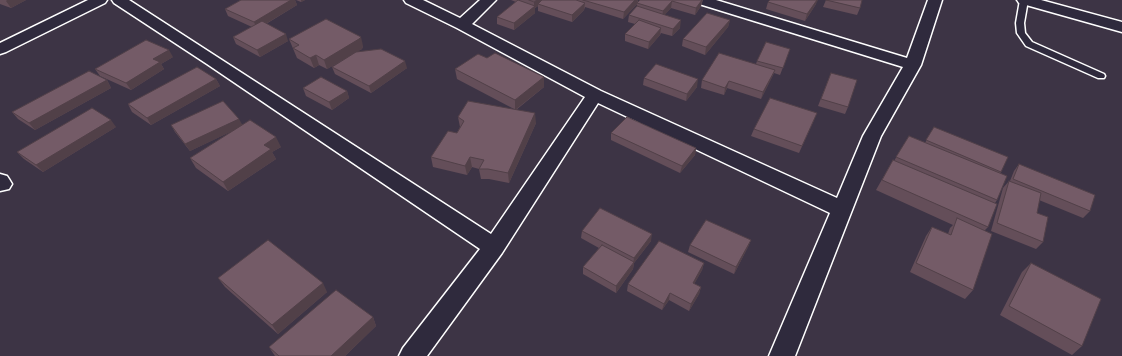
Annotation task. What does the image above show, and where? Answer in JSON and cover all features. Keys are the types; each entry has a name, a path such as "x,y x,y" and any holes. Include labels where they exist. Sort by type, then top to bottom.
{"street":[{"path":"0,50 100,0"},
{"path":"119,0 220,64 494,247"},
{"path":"412,0 595,95 842,209"},
{"path":"462,25 489,0"},
{"path":"701,0 913,65"},
{"path":"782,356 872,136 913,65 935,0"},
{"path":"1024,0 1122,27"},
{"path":"412,356 494,247 595,95"}],"lane":[{"path":"1024,0 1020,23 1021,33 1029,44 1100,76"}],"building":[{"path":"241,0 291,0 254,22 225,9"},
{"path":"518,0 535,6 514,23 497,17"},
{"path":"542,0 576,0 585,3 572,15 538,4"},
{"path":"583,0 635,0 624,12"},
{"path":"640,0 702,0 696,8 672,1 663,11 637,3"},
{"path":"770,0 817,0 807,14 768,2"},
{"path":"826,0 862,0 860,8"},
{"path":"637,6 681,20 673,29 629,15"},
{"path":"707,13 730,20 706,47 683,39"},
{"path":"326,19 361,37 324,60 316,55 310,58 293,48 299,45 289,39"},
{"path":"639,20 661,28 649,42 625,34"},
{"path":"262,21 286,34 257,50 233,37"},
{"path":"146,40 169,50 153,59 160,62 126,83 95,69"},
{"path":"766,42 790,49 783,68 757,61"},
{"path":"381,49 405,61 369,86 332,67 356,52"},
{"path":"495,53 544,77 515,100 455,69 478,54 487,58"},
{"path":"719,53 775,70 763,92 729,81 725,88 702,80"},
{"path":"656,64 698,79 687,94 644,78"},
{"path":"197,67 216,79 147,118 128,104"},
{"path":"89,71 107,80 29,123 12,112"},
{"path":"831,73 857,80 848,107 821,99"},
{"path":"321,77 347,91 329,102 303,88"},
{"path":"770,98 817,113 802,146 754,129"},
{"path":"223,101 239,119 185,144 171,125"},
{"path":"468,101 535,113 508,173 488,169 479,169 484,160 470,157 465,166 431,157 448,131 457,133 464,121 458,117"},
{"path":"92,108 111,120 36,165 17,152"},
{"path":"627,117 696,148 682,166 611,133"},
{"path":"250,120 276,137 264,145 271,149 223,182 190,158"},
{"path":"934,127 1008,157 1001,172 926,140"},
{"path":"909,136 1007,176 997,200 896,157"},
{"path":"893,160 997,204 988,227 882,180"},
{"path":"1019,164 1095,195 1090,211 1013,179"},
{"path":"1009,181 1041,193 1037,213 1048,217 1043,242 997,223"},
{"path":"600,208 652,234 634,258 582,231"},
{"path":"957,218 992,234 973,290 916,263 932,227 951,235"},
{"path":"706,220 751,240 736,267 690,245"},
{"path":"268,240 323,283 272,325 218,278"},
{"path":"659,241 704,263 693,283 701,287 691,304 670,293 664,304 628,284"},
{"path":"602,245 634,262 616,286 583,267"},
{"path":"1031,263 1101,299 1082,346 1009,306"},
{"path":"336,290 373,317 331,356 279,356 269,347"}]}
